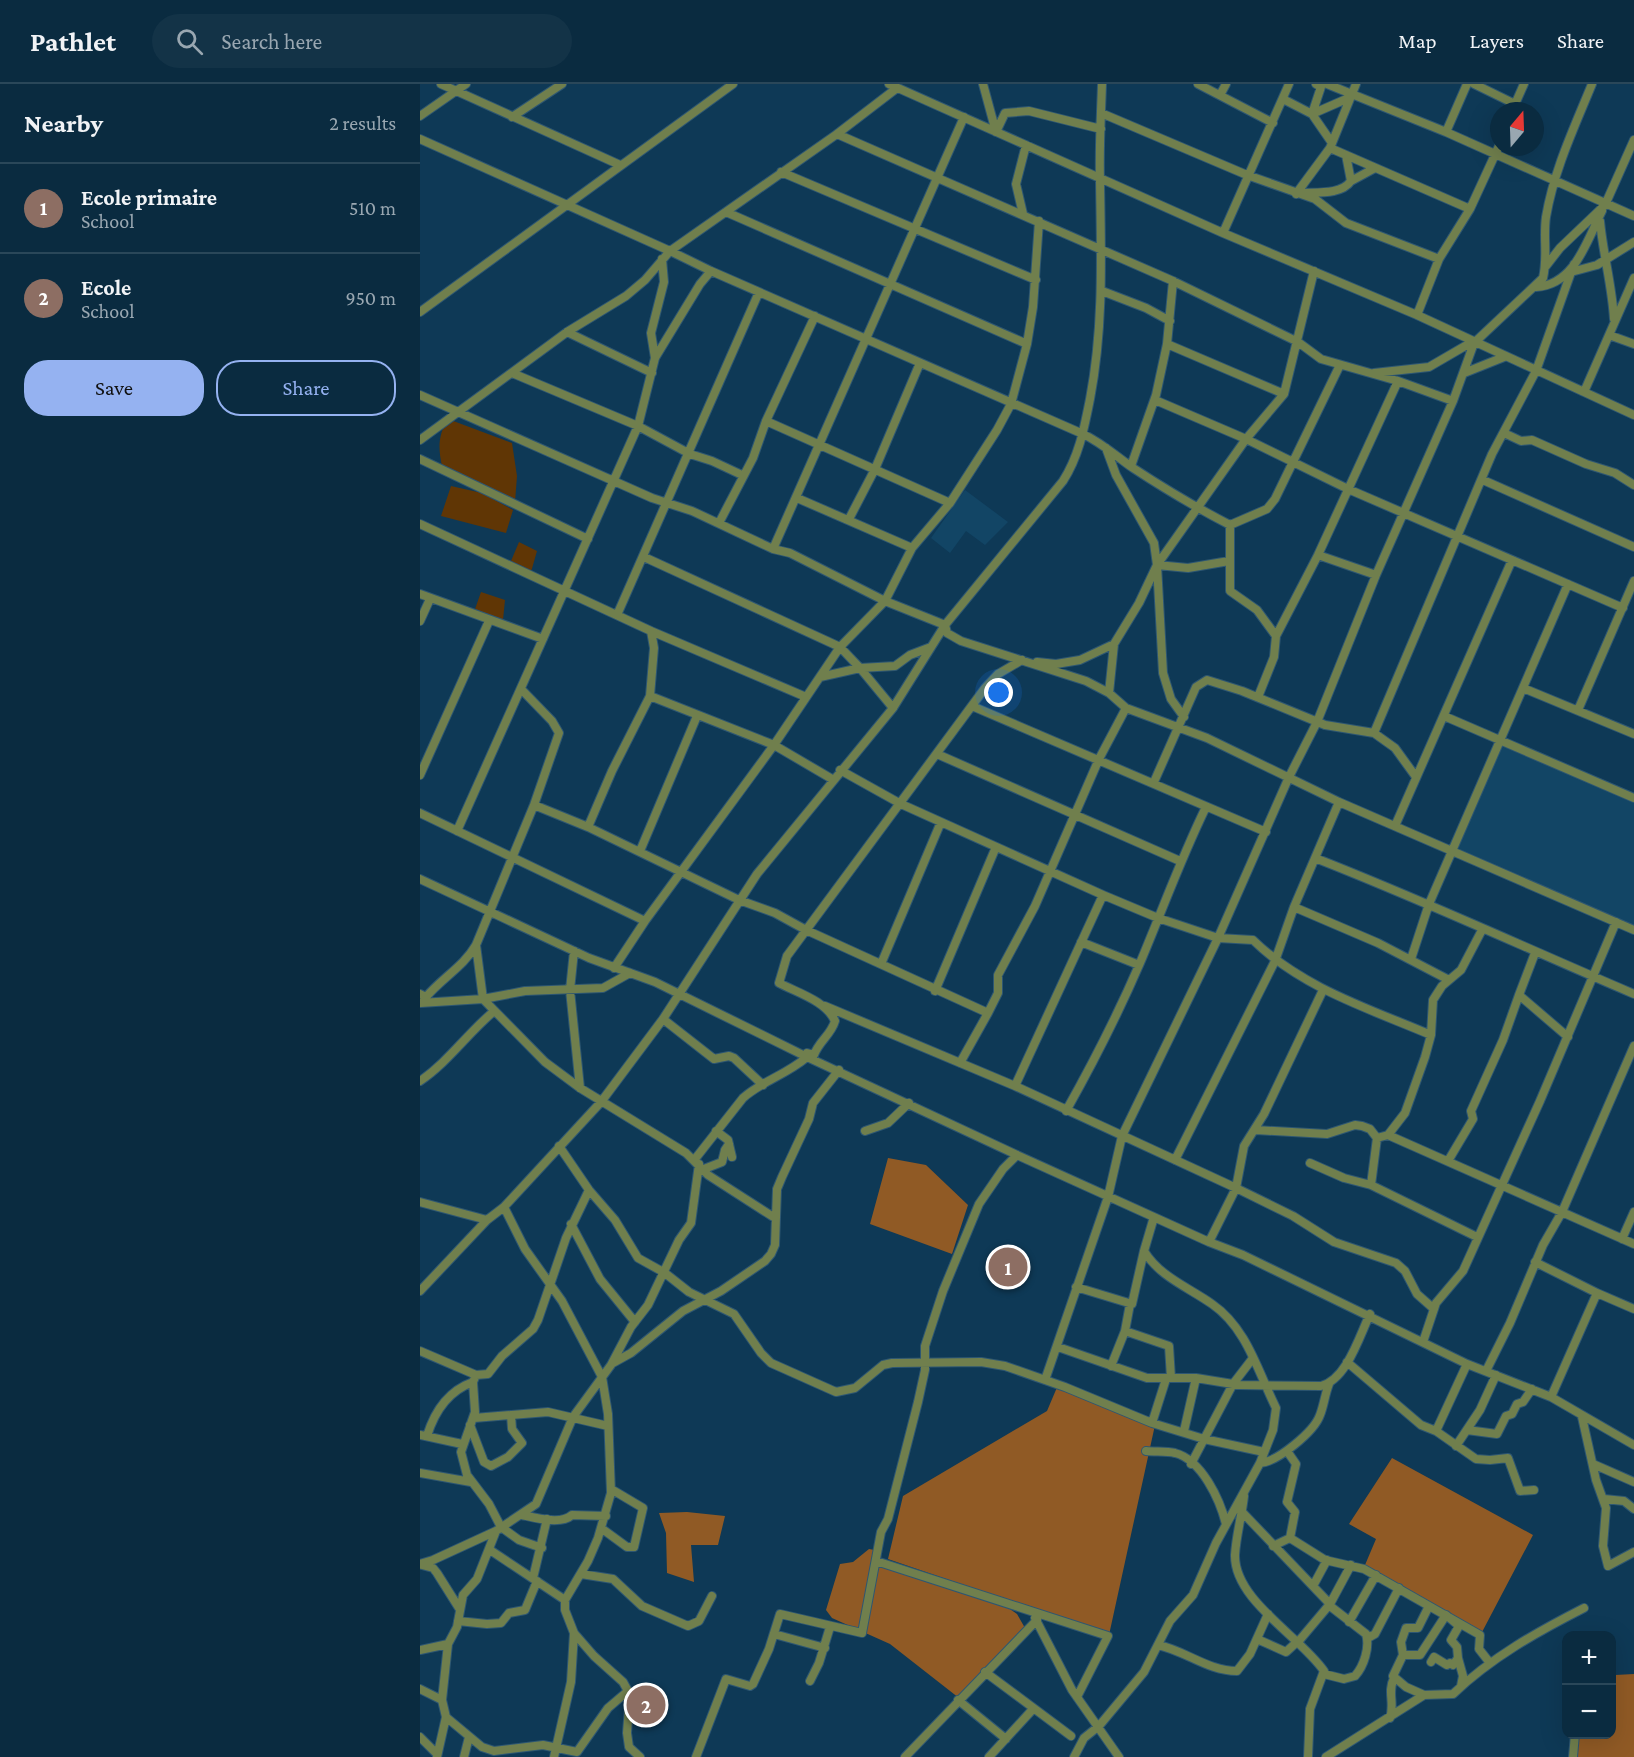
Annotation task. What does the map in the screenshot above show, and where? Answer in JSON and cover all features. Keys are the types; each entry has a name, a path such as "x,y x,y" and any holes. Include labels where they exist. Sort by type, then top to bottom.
{"street":[{"path":"441,84 620,165"},
{"path":"420,116 466,84"},
{"path":"512,117 562,84"},
{"path":"420,312 733,84"},
{"path":"983,84 996,132"},
{"path":"420,1290 487,1220 504,1207 601,1102 663,1019 739,900 832,779 893,708 945,625 1063,481 1074,464 1083,434 1098,345 1102,291 1100,178 1102,84"},
{"path":"1198,84 1273,123"},
{"path":"1220,95 1226,84"},
{"path":"1223,232 1289,84"},
{"path":"1312,114 1321,87 1316,84"},
{"path":"1296,194 1331,146 1356,84"},
{"path":"1446,132 1467,84"},
{"path":"1474,84 1505,102"},
{"path":"1493,84 1494,94"},
{"path":"1516,102 1524,84"},
{"path":"1370,373 1429,366 1473,343 1536,287 1543,278 1546,266 1545,220 1554,181 1568,139 1592,84"},
{"path":"420,440 567,332 626,296 670,250 837,134 892,85 1223,232 1417,315 1473,343 1634,415"},
{"path":"1329,85 1352,96 1490,148"},
{"path":"1312,114 1352,96"},
{"path":"1283,99 1312,114 1331,146 1346,155 1470,209"},
{"path":"996,132 1005,113 1029,111 1101,129"},
{"path":"1101,113 1247,176 1326,206 1346,223 1439,260"},
{"path":"772,549 797,498 964,117"},
{"path":"837,134 1039,220 1173,281 1298,342 1321,359 1398,381 1453,401"},
{"path":"420,139 670,250 711,271 1104,444 1131,466 1196,507 1230,525"},
{"path":"1374,733 1504,433 1536,371 1574,264 1592,238 1599,217 1634,140"},
{"path":"1023,214 1016,184 1026,145"},
{"path":"1346,155 1352,181"},
{"path":"1417,315 1439,260 1470,209 1494,156"},
{"path":"1508,156 1554,181 1634,216"},
{"path":"1296,194 1340,190 1375,168"},
{"path":"781,172 1036,280"},
{"path":"1546,266 1605,204"},
{"path":"726,212 1027,345"},
{"path":"1599,217 1614,322"},
{"path":"614,968 645,921 774,745 840,647 885,601 912,548 950,503 997,430 1011,404 1027,345 1036,280 1039,220"},
{"path":"1571,272 1606,261 1634,242"},
{"path":"655,358 651,333 664,282 663,259"},
{"path":"1536,287 1547,286 1574,264"},
{"path":"457,831 638,426 655,358 700,284 711,271"},
{"path":"1109,693 1114,644 1139,603 1157,565 1172,548 1196,507 1246,439 1284,394 1314,271"},
{"path":"1584,392 1634,278"},
{"path":"1131,466 1155,400 1167,344 1173,281"},
{"path":"1102,291 1146,308 1170,321"},
{"path":"616,615 690,454 759,292"},
{"path":"719,523 742,475 753,458 766,421 815,316"},
{"path":"567,332 652,373"},
{"path":"1609,334 1634,344"},
{"path":"1045,1380 1108,1197 1122,1136 1218,938 1288,777 1317,722 1376,576 1453,401 1473,343"},
{"path":"1167,344 1284,394"},
{"path":"1464,373 1504,357"},
{"path":"849,519 876,469 920,363"},
{"path":"1230,525 1267,508 1275,499 1340,365"},
{"path":"512,373 638,426 690,454 742,475"},
{"path":"1258,697 1274,657 1276,636 1318,555 1398,381"},
{"path":"420,395 614,482 719,523 772,549 790,553 885,601 945,625"},
{"path":"1155,400 1246,439 1348,489 1405,511 1623,608"},
{"path":"766,421 950,503"},
{"path":"1504,433 1521,441 1532,440 1586,464 1615,473 1634,484"},
{"path":"1104,444 1116,475 1154,543 1163,673 1171,699 1184,717"},
{"path":"420,459 588,539"},
{"path":"1483,480 1634,548"},
{"path":"797,498 912,548"},
{"path":"420,524 563,592 806,697"},
{"path":"1230,525 1230,591 1257,610 1276,636"},
{"path":"1318,555 1376,576"},
{"path":"644,557 840,647 893,708"},
{"path":"1395,826 1512,560"},
{"path":"1157,565 1188,568 1229,561"},
{"path":"1578,711 1634,581"},
{"path":"1411,959 1429,904 1452,849 1568,584"},
{"path":"420,594 543,639"},
{"path":"420,621 430,599"},
{"path":"420,775 489,621"},
{"path":"945,625 947,633 952,636 1086,681 1109,693 1126,708 1207,738 1339,802 1452,849 1634,930"},
{"path":"588,827 612,771 651,696 654,648 651,631"},
{"path":"1114,644 1100,653 1056,664 1020,660 998,674 787,956 779,983 818,1003 1015,1086 1236,1188 1293,1216 1334,1242 1396,1263 1405,1271 1417,1294 1434,1309"},
{"path":"820,677 860,668 895,666 910,655 931,647"},
{"path":"1154,782 1196,687 1207,680 1258,697 1317,722 1374,733 1395,748 1416,777"},
{"path":"1523,688 1634,734"},
{"path":"422,999 439,981 467,960 476,945 534,806 559,733 552,721 521,689"},
{"path":"651,696 774,745 832,779"},
{"path":"972,706 1154,782 1266,832"},
{"path":"960,1063 998,993 998,975 1035,906 1048,871 1099,759 1126,708"},
{"path":"640,851 697,716"},
{"path":"1444,716 1634,798"},
{"path":"937,754 1180,861"},
{"path":"840,770 901,804 1158,918 1218,938 1253,940 1275,961 1323,990 1431,1035"},
{"path":"1175,1160 1275,961 1294,907 1339,802"},
{"path":"534,806 588,827 739,900 775,913 934,991 988,1013"},
{"path":"1066,1111 1096,1057 1139,965 1180,861 1206,807"},
{"path":"420,813 645,921"},
{"path":"881,964 941,822"},
{"path":"934,991 996,847"},
{"path":"1315,858 1429,904 1482,930 1634,994"},
{"path":"420,879 574,951 679,993 807,1057 1017,1155 1370,1314 1467,1364 1551,1397 1634,1445"},
{"path":"1015,1086 1103,895"},
{"path":"1294,907 1411,959 1449,980"},
{"path":"1422,1341 1439,1298 1463,1272 1568,1037 1616,922"},
{"path":"1377,1138 1388,1135 1405,1113 1431,1035 1433,1000 1467,960 1482,930"},
{"path":"1081,942 1139,965"},
{"path":"476,945 483,999 493,1012 545,1062 601,1102 699,1164 708,1175 775,1218"},
{"path":"574,951 570,990 580,1088"},
{"path":"1448,1161 1473,1119 1471,1111 1503,1040 1535,953"},
{"path":"422,999 483,999 508,993 603,988 630,973"},
{"path":"1209,1242 1236,1188 1244,1146 1256,1130 1323,990"},
{"path":"1519,995 1568,1037"},
{"path":"794,1050 814,1055 818,1045 830,1034 835,1021 827,1009 818,1003"},
{"path":"421,1080 447,1060 469,1033 493,1012"},
{"path":"663,1019 714,1059 729,1056 734,1058 763,1085"},
{"path":"1486,1371 1510,1323 1535,1262 1562,1212 1633,1052"},
{"path":"421,1565 498,1529 536,1504 543,1492 557,1450 573,1417 612,1364 635,1322 648,1305 694,1215 699,1164 716,1131 743,1098 792,1070 807,1057"},
{"path":"612,1364 631,1353 669,1321 703,1299 721,1291 765,1261 775,1245 777,1189 809,1119 813,1103 839,1070"},
{"path":"865,1131 888,1123 909,1103"},
{"path":"1256,1130 1327,1134 1362,1126 1370,1129 1377,1138 1371,1185"},
{"path":"716,1131 729,1144 732,1157"},
{"path":"1388,1135 1634,1244"},
{"path":"699,1164 722,1162 724,1149 729,1144"},
{"path":"559,1146 589,1190 615,1220 638,1258 703,1299 740,1319 761,1353 771,1363 830,1390 855,1388 887,1364 993,1363 1045,1380 1152,1423 1204,1439 1264,1452"},
{"path":"696,1757 726,1679 752,1685 780,1614 862,1633 881,1532 888,1519 918,1402 929,1333 973,1214 991,1185 1017,1155"},
{"path":"1310,1163 1344,1178 1371,1185 1477,1237"},
{"path":"462,1444 424,1436 434,1417 452,1394 475,1379 488,1374 502,1356 533,1329 571,1224 589,1190"},
{"path":"420,1202 487,1220"},
{"path":"504,1207 525,1249 562,1301 602,1377 608,1426 610,1489 606,1516 581,1574 565,1600 567,1616 574,1633 594,1656 623,1682 627,1691 627,1740 631,1750 640,1757"},
{"path":"1622,1239 1634,1212"},
{"path":"1111,1366 1125,1331 1130,1304 1154,1217"},
{"path":"571,1224 600,1279 635,1322"},
{"path":"1074,1757 1084,1738 1099,1726 1144,1672 1177,1610 1193,1595 1226,1524 1260,1464 1277,1412 1245,1340 1225,1315 1161,1271 1144,1251"},
{"path":"1535,1262 1634,1309"},
{"path":"1076,1287 1130,1304"},
{"path":"1551,1397 1597,1293"},
{"path":"1260,1464 1271,1463 1287,1451 1320,1417 1329,1384 1347,1362 1370,1314"},
{"path":"1125,1331 1169,1346 1168,1378 1152,1423"},
{"path":"1058,1347 1147,1378 1196,1378 1265,1386 1329,1384"},
{"path":"420,1351 475,1379"},
{"path":"1191,1464 1233,1384 1252,1358"},
{"path":"1347,1362 1362,1371 1384,1395 1421,1425 1436,1431 1456,1446 1481,1460 1508,1458 1520,1491 1534,1490"},
{"path":"1436,1431 1467,1364"},
{"path":"1456,1446 1480,1410 1496,1375"},
{"path":"1184,1431 1196,1378"},
{"path":"437,1755 446,1718 442,1700 448,1644 458,1620 463,1595 477,1579 498,1529 489,1504 471,1482 462,1462 462,1444 472,1422 476,1404 475,1379"},
{"path":"1467,1430 1497,1434 1506,1416 1512,1414 1517,1404 1523,1402 1532,1389"},
{"path":"472,1422 511,1415 548,1412 608,1426"},
{"path":"472,1422 484,1462 491,1466 508,1457 522,1443 513,1429 511,1415"},
{"path":"1582,1417 1604,1499 1606,1520 1604,1555 1608,1566 1634,1552"},
{"path":"1146,1451 1176,1453 1191,1464 1212,1486 1226,1524"},
{"path":"1287,1451 1296,1464 1287,1502 1295,1512 1290,1538"},
{"path":"1593,1464 1634,1482"},
{"path":"420,1473 471,1482"},
{"path":"601,1528 627,1547 634,1547 643,1508 610,1489"},
{"path":"1245,1491 1235,1557 1244,1584 1268,1614 1322,1668 1324,1674 1310,1709 1308,1757"},
{"path":"1604,1499 1624,1501 1634,1509"},
{"path":"1243,1513 1330,1605 1368,1638"},
{"path":"522,1515 564,1520 572,1515 606,1516"},
{"path":"458,1620 487,1624 501,1623 509,1613 525,1610 535,1580 547,1519"},
{"path":"498,1529 542,1548"},
{"path":"1273,1546 1290,1538"},
{"path":"1290,1538 1327,1560 1351,1565 1376,1575 1480,1635 1479,1649 1490,1663"},
{"path":"490,1550 565,1600"},
{"path":"1313,1586 1327,1560"},
{"path":"876,1561 1035,1617 1108,1636 1077,1697"},
{"path":"421,1565 437,1573 459,1608"},
{"path":"1257,1639 1286,1652 1298,1642 1330,1605 1351,1565"},
{"path":"581,1574 613,1579 642,1606 688,1626 699,1620 712,1596"},
{"path":"1349,1622 1376,1575"},
{"path":"1324,1674 1344,1679 1355,1676 1363,1664 1368,1638 1375,1634 1399,1588"},
{"path":"1390,1718 1393,1709 1389,1690 1403,1656 1401,1642 1406,1628 1418,1628 1429,1606"},
{"path":"1394,1678 1424,1695 1447,1696 1490,1663 1541,1629 1584,1608"},
{"path":"1158,1645 1187,1654 1214,1668 1237,1671 1257,1639 1268,1614"},
{"path":"1403,1656 1420,1655 1446,1615"},
{"path":"1446,1615 1459,1626 1451,1640 1457,1647 1463,1676 1461,1686"},
{"path":"905,1757 1035,1617"},
{"path":"1035,1617 1060,1670 1119,1757"},
{"path":"810,1681 825,1648 830,1627"},
{"path":"554,1757 571,1682 574,1633"},
{"path":"774,1634 825,1648"},
{"path":"420,1650 448,1644"},
{"path":"1431,1662 1434,1657 1447,1665 1450,1663 1453,1665 1458,1658"},
{"path":"985,1672 1071,1736"},
{"path":"420,1689 442,1700"},
{"path":"446,1718 495,1754 535,1745 577,1752 608,1707 627,1691"},
{"path":"1326,1757 1424,1695"},
{"path":"958,1700 1006,1739"},
{"path":"989,1757 1033,1709"},
{"path":"420,1737 437,1755"},
{"path":"464,1757 469,1737"},
{"path":"1574,1757 1575,1739"}],"shaded area":[{"path":"448,419 512,443 517,476 515,502 442,466 440,442"},
{"path":"451,486 482,493 513,510 506,533 441,516"},
{"path":"965,490 1008,522 985,545 966,531 950,553 931,538"},
{"path":"519,542 537,551 531,572 511,561"},
{"path":"481,592 505,600 503,620 474,612"},
{"path":"1496,742 1634,803 1634,933 1452,852"},
{"path":"888,1158 926,1165 968,1205 952,1254 870,1224"},
{"path":"1058,1385 1155,1425 1109,1635 888,1559 903,1496 1047,1411"},
{"path":"1392,1458 1533,1535 1481,1634 1365,1565 1376,1539 1349,1524"},
{"path":"687,1512 725,1516 718,1545 691,1545 694,1582 667,1573 666,1533 659,1513"},
{"path":"869,1549 880,1551 880,1565 1007,1607 1017,1614 1025,1628 959,1698 890,1644 832,1618 826,1610 840,1564 853,1562"},
{"path":"1634,1674 1634,1757 1573,1757 1573,1739 1616,1739 1616,1675"}],"place":[{"name":"Ecole primaire","path":"1008,1267"},
{"name":"Ecole","path":"646,1705"}]}
